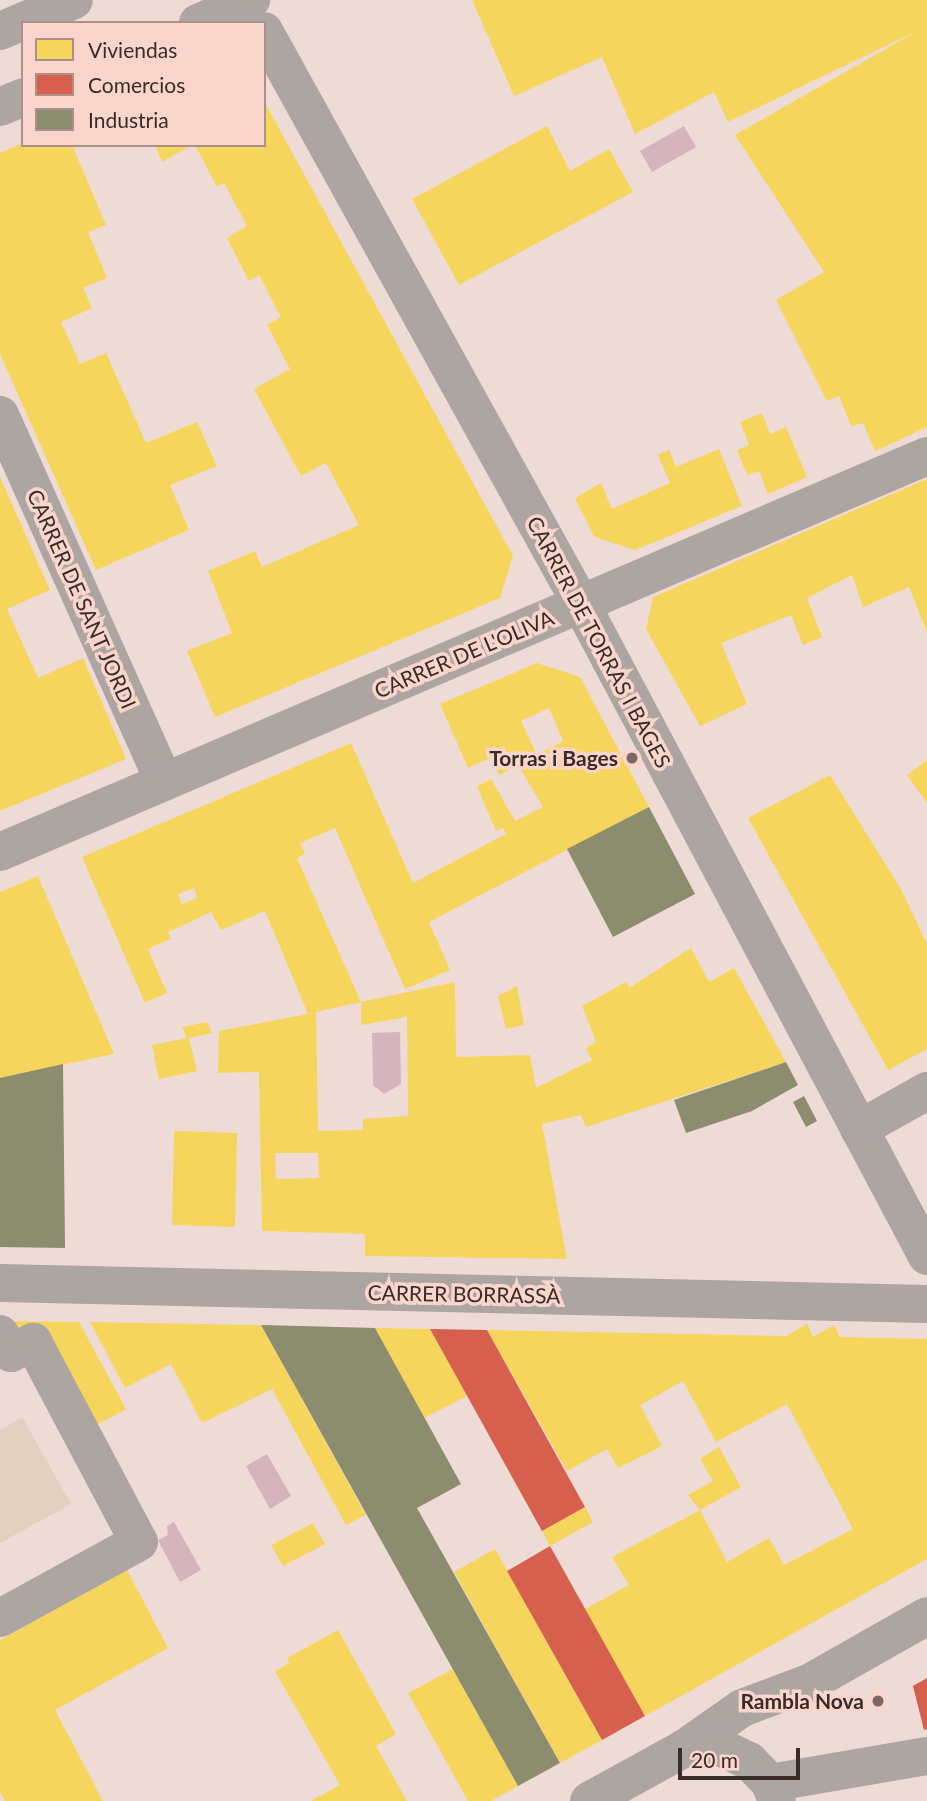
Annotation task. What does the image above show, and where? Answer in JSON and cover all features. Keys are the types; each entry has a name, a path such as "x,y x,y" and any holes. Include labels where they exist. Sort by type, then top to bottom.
{"street":[{"path":"24,21 74,0"},
{"path":"207,21 254,11"},
{"path":"0,31 21,22"},
{"name":"CARRER DE TORRAS I BAGES","path":"266,33 581,604 927,1256"},
{"path":"0,107 21,98"},
{"name":"CARRER DE SANT JORDI","path":"0,415 164,782"},
{"name":"CARRER DE L'OLIVA","path":"0,852 927,456"},
{"path":"859,1129 927,1091"},
{"name":"CARRER BORRASSÀ","path":"0,1283 927,1304"},
{"path":"0,1334 11,1353 33,1342 139,1542 0,1618"},
{"path":"589,1801 685,1748 742,1707 811,1682 927,1616"},
{"path":"766,1782 763,1725 811,1682"},
{"path":"685,1748 720,1746 766,1782 927,1756"}],"shaded area":[{"path":"684,126 696,147 652,172 640,151"},
{"path":"400,1032 401,1084 384,1094 373,1085 372,1033"},
{"path":"22,1417 71,1504 0,1543 0,1430"},
{"path":"267,1454 291,1496 270,1509 246,1466"},
{"path":"174,1522 201,1570 180,1582 158,1540 168,1535 167,1526"}],"building: Viviendas":[{"path":"472,0 927,0 927,427 875,451 863,423 851,426 839,396 827,401 776,300 824,272 735,135 919,30 728,122 714,92 635,134 602,57 514,96"},
{"path":"266,105 513,556 500,598 215,717 187,651 232,633 208,571 255,551 262,567 359,525 326,463 301,476 254,389 290,369 267,325 281,317 259,275 249,281 227,238 247,226 224,183 217,187 196,147 266,147"},
{"path":"547,126 570,171 609,149 633,192 459,285 412,199"},
{"path":"21,144 21,147 73,147 106,225 88,232 107,278 83,288 92,308 61,322 80,364 106,353 146,443 197,422 217,466 170,485 189,530 96,570 0,354 0,153"},
{"path":"156,147 188,147 162,162"},
{"path":"762,413 770,434 786,427 807,477 768,494 759,471 747,475 737,450 749,445 740,422"},
{"path":"719,449 742,506 635,550 594,537 575,498 601,483 612,509 670,483 658,455 669,450 676,467"},
{"path":"0,477 50,590 7,609 38,678 83,658 126,759 0,811"},
{"path":"927,479 927,632 909,587 863,607 852,575 807,598 822,637 803,645 791,615 721,643 747,704 700,726 646,629 653,597"},
{"path":"537,663 580,677 649,807 429,922 450,970 405,989 335,828 300,843 305,854 297,858 361,1002 455,982 456,1057 530,1055 536,1088 592,1060 586,1048 596,1042 582,1006 626,982 629,988 691,948 709,982 734,968 786,1062 586,1127 581,1115 542,1124 567,1259 365,1256 365,1234 262,1231 259,1072 218,1073 219,1031 308,1014 265,911 221,930 211,912 168,932 171,939 148,949 167,993 145,1003 82,857 351,743 413,883 506,834 503,828 496,831 477,786 491,779 515,821 543,807 518,765 499,775 490,758 468,768 440,704","holes":["549,708 563,741 537,755 521,721","194,888 197,898 182,904 178,894","361,1002 361,1025 407,1017 408,1116 363,1119 363,1130 318,1131 316,1012","275,1153 318,1153 319,1178 276,1179"]},
{"path":"927,760 927,803 907,775"},
{"path":"830,775 902,891 927,944 927,1049 888,1070 748,818"},
{"path":"38,876 114,1054 0,1078 0,892"},
{"path":"517,986 524,1025 506,1029 498,996"},
{"path":"207,1022 212,1033 189,1038 197,1071 159,1079 152,1045 187,1038 182,1027"},
{"path":"174,1131 237,1133 235,1227 172,1225"},
{"path":"0,1321 79,1322 126,1409 93,1427"},
{"path":"90,1322 261,1325 366,1515 346,1525 272,1389 202,1423 171,1364 125,1388"},
{"path":"807,1324 813,1337 834,1325 840,1337 927,1339 927,1559 645,1716 585,1609 629,1585 612,1557 700,1510 727,1562 769,1538 784,1565 853,1529 787,1404 716,1442 683,1381 640,1405 662,1446 618,1468 607,1449 567,1471 487,1330 786,1336"},
{"path":"375,1328 430,1329 467,1396 424,1418"},
{"path":"719,1447 741,1487 700,1510 688,1495 713,1481 700,1459"},
{"path":"585,1507 593,1522 550,1546 542,1531"},
{"path":"313,1523 325,1544 283,1566 271,1545"},
{"path":"495,1549 602,1740 560,1763 454,1572"},
{"path":"127,1570 168,1648 55,1710 103,1801 5,1801 0,1792 0,1640"},
{"path":"338,1630 396,1734 376,1746 407,1801 311,1801 340,1785 275,1671 289,1663 287,1658"},
{"path":"453,1669 518,1786 491,1801 468,1801 408,1693"}],"building: Comercios":[{"path":"430,1329 487,1330 585,1507 542,1531"},
{"path":"550,1546 645,1716 602,1740 507,1571"},
{"path":"927,1678 927,1729 924,1730 913,1686"}],"building: Industria":[{"path":"649,807 695,894 613,937 567,849"},
{"path":"786,1062 798,1085 752,1111 686,1133 674,1100"},
{"path":"63,1064 65,1248 0,1247 0,1078"},
{"path":"804,1096 817,1121 806,1127 793,1102"},
{"path":"261,1325 375,1328 461,1484 417,1508 560,1763 518,1786"}],"place":[{"name":"Torras i Bages","path":"632,758"},
{"name":"Rambla Nova","path":"878,1701"}]}
